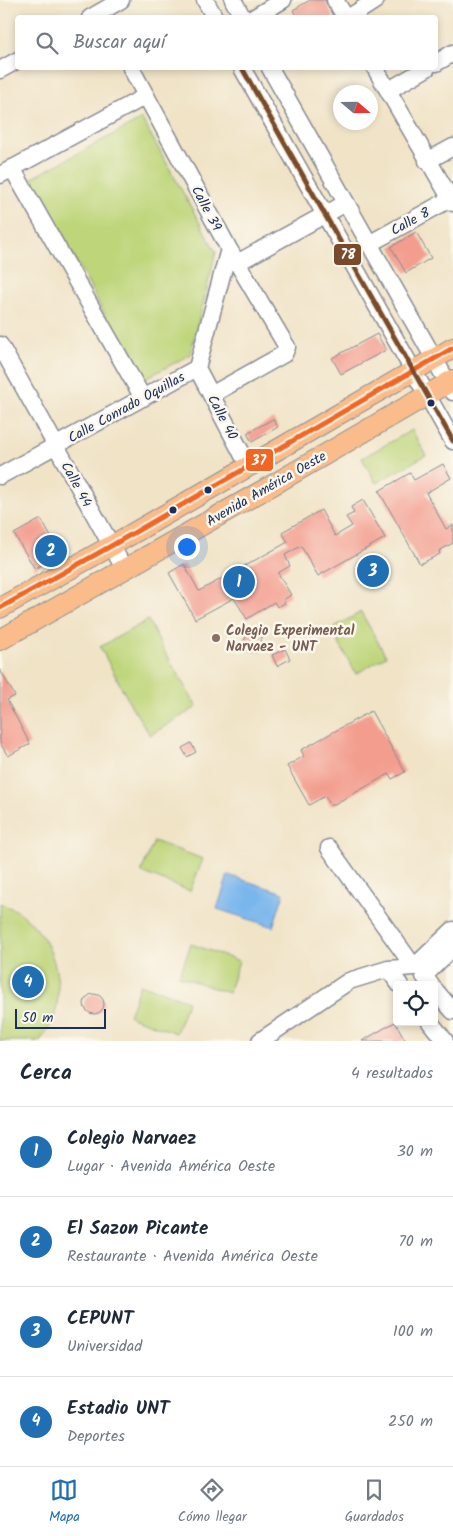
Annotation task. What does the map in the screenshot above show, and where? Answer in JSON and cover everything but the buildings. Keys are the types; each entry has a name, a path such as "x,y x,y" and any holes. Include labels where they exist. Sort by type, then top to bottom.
{"main road":[{"name":"Avenida América Oeste","path":"0,608 249,467 453,348"},
{"name":"Avenida América Oeste","path":"0,640 428,394 451,385"}],"street":[{"path":"97,12 121,0"},
{"path":"205,0 213,15"},
{"path":"233,0 240,15"},
{"path":"259,15 283,0"},
{"path":"335,0 345,15"},
{"path":"352,15 376,0"},
{"path":"438,62 453,53"},
{"path":"0,70 15,62"},
{"name":"Calle 39","path":"132,70 237,264 287,347 284,354 211,394"},
{"path":"243,70 453,441"},
{"path":"271,70 451,385"},
{"path":"376,70 427,161 452,201"},
{"path":"388,90 424,70"},
{"path":"143,398 6,172 146,96"},
{"path":"427,161 453,147"},
{"name":"Calle 8","path":"369,244 452,201"},
{"path":"237,264 346,203"},
{"name":"Calle Conrado Oquillas","path":"0,476 197,368 229,249"},
{"path":"382,316 404,303"},
{"name":"Calle 44","path":"2,351 124,570"},
{"name":"Calle 40","path":"197,368 249,467"},
{"path":"329,848 423,976"},
{"path":"423,976 453,930"},
{"path":"423,976 453,947"},
{"path":"260,1041 349,981 388,969 423,976"},
{"path":"388,969 397,981"},
{"path":"438,994 453,1011"},
{"path":"433,1026 445,1041"}],"green space":[{"path":"142,119 216,252 190,355 140,381 32,178"},
{"path":"412,430 426,455 376,483 362,458"},
{"path":"361,612 386,656 356,674 331,629"},
{"path":"148,620 197,707 150,735 132,707 100,647"},
{"path":"154,841 203,859 190,891 141,872"},
{"path":"0,903 19,912 34,926 49,949 54,962 58,990 57,1004 53,1021 40,1041 0,1041"},
{"path":"191,944 239,961 228,993 179,976"},
{"path":"140,984 188,1001 176,1033 129,1016"}],"water":[{"path":"228,875 284,893 273,927 217,909"}],"transit line":[{"name":"78","path":"243,70 453,441"},
{"name":"37","path":"0,608 453,348"}],"place":[{"name":"El Sazon Picante","path":"51,551"},
{"name":"CEPUNT","path":"373,571"},
{"name":"Colegio Narvaez","path":"239,582"},
{"name":"Colegio Experimental Narvaez - UNT","path":"216,638"},
{"name":"Estadio UNT","path":"28,982"}]}
